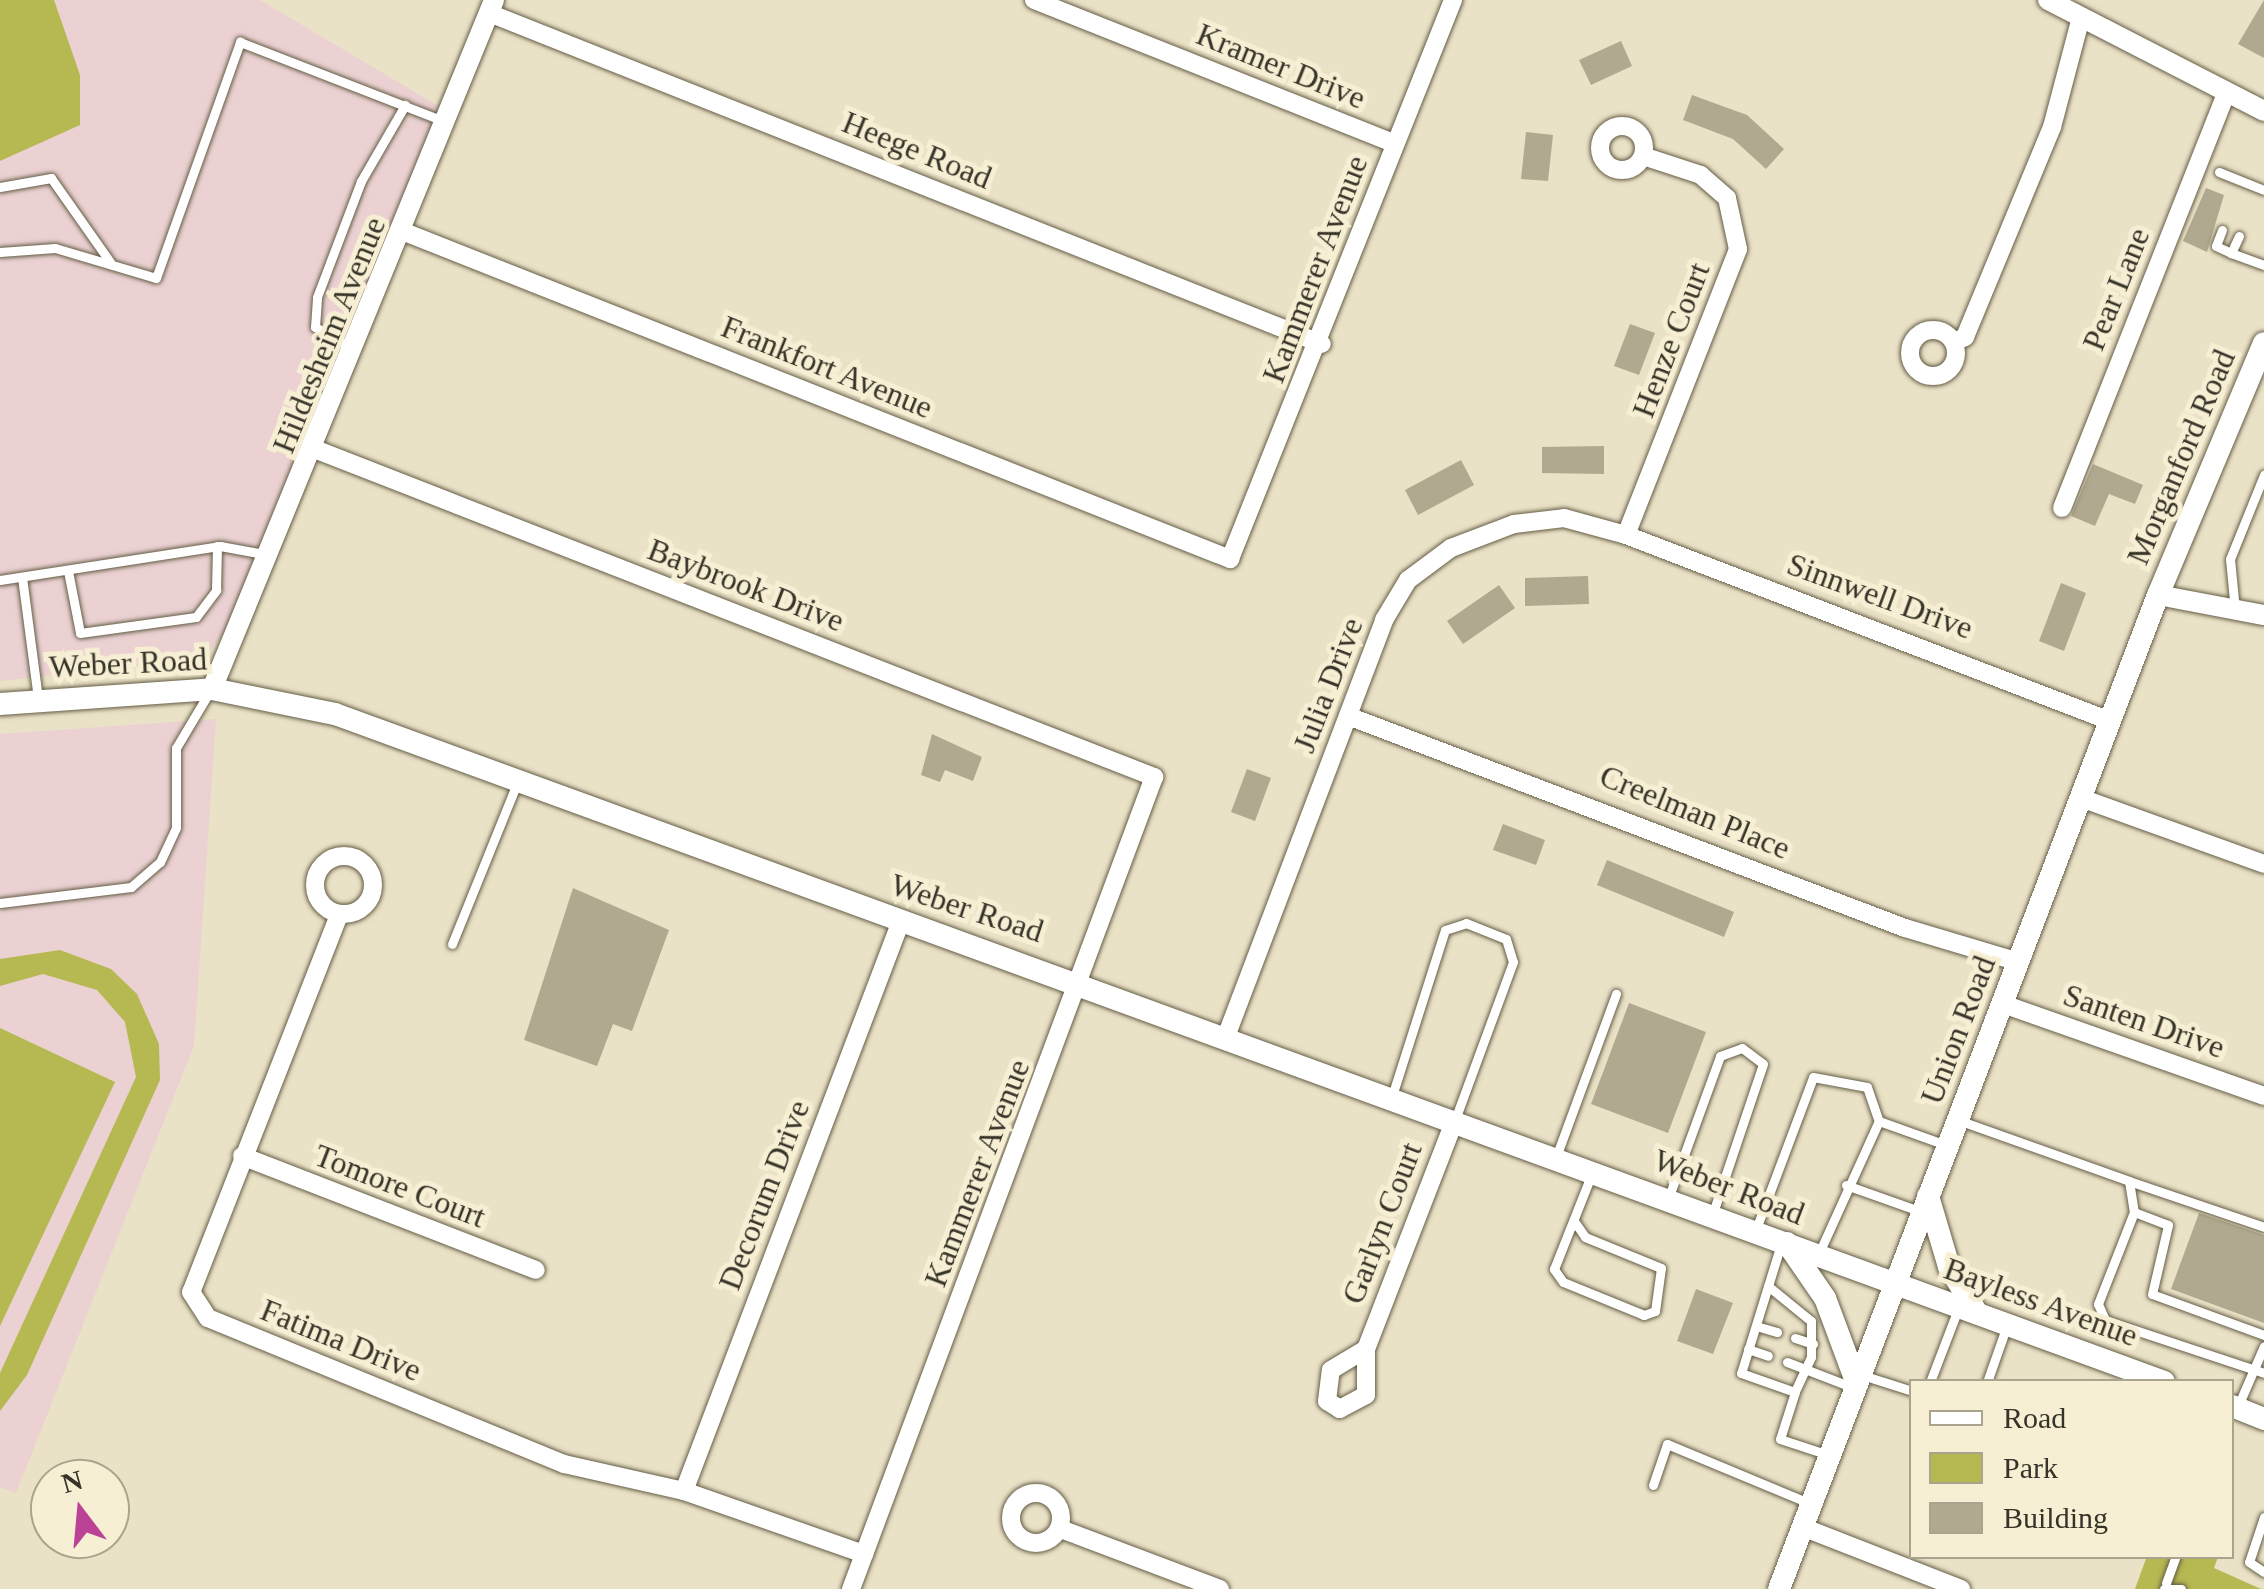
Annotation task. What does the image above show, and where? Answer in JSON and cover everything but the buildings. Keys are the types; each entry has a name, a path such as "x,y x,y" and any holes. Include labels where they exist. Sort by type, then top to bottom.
{"main road":[{"name":"Morganford Road","path":"2158,595 2264,343"},
{"name":"Union Road","path":"1779,1589 2158,595"},
{"name":"Weber Road","path":"0,704 212,688 335,714 901,922 1082,980 1896,1284"},
{"path":"1925,1204 1968,1310"},
{"path":"1784,1242 1825,1298 1857,1382"},
{"name":"Bayless Avenue","path":"1896,1284 2156,1379"},
{"path":"2234,1407 2264,1419"}],"street":[{"name":"Kramer Drive","path":"1034,0 1394,144"},
{"name":"Kammerer Avenue","path":"1230,559 1322,344 1394,144 1452,0"},
{"path":"2048,0 2264,111"},
{"name":"Hildesheim Avenue","path":"212,688 316,450 492,6"},
{"name":"Heege Road","path":"492,6 1322,344"},
{"path":"1954,342 1965,337 2052,127 2081,17"},
{"name":"Pear Lane","path":"2062,508 2227,91"},
{"name":"Henze Court","path":"1626,535 1738,249 1728,198 1701,176 1643,156"},
{"name":"Frankfort Avenue","path":"402,231 1230,559"},
{"name":"Baybrook Drive","path":"316,450 1154,777"},
{"name":"Julia Drive","path":"1228,1034 1348,716 1408,580 1450,548 1514,524 1564,518 1626,535"},
{"name":"Sinnwell Drive","path":"1626,535 2110,721"},
{"path":"2158,595 2264,615"},
{"name":"Creelman Place","path":"1348,716 1905,928 2019,962"},
{"name":"Kammerer Avenue","path":"851,1589 1082,980 1154,777"},
{"path":"2081,798 2264,864"},
{"name":"Fatima Drive","path":"339,915 191,1292 208,1318 564,1464 684,1491 864,1554"},
{"name":"Decorum Drive","path":"684,1491 901,922"},
{"name":"Santen Drive","path":"2003,1004 2264,1096"},
{"name":"Garlyn Court","path":"1366,1348 1455,1120"},
{"name":"Tomore Court","path":"242,1156 536,1270"},
{"path":"1802,1527 1961,1589"},
{"path":"1060,1529 1220,1589"}],"lane":[{"path":"0,252 55,248 156,278 240,42 446,122"},
{"path":"356,350 315,327 317,298 361,181 405,105"},
{"path":"2219,172 2242,187 2262,189"},
{"path":"0,187 51,178 111,263"},
{"path":"2222,230 2216,246 2264,266"},
{"path":"2232,253 2239,236"},
{"path":"2248,259 2254,245"},
{"path":"2236,612 2230,559 2264,475"},
{"path":"0,580 217,546 271,555"},
{"path":"68,571 80,633 196,617 216,590 217,546"},
{"path":"22,578 38,700"},
{"path":"0,903 131,886 160,862 176,828 176,748 212,688"},
{"path":"452,944 518,781"},
{"path":"1392,1096 1445,930 1466,924 1506,939 1513,962 1455,1120"},
{"path":"1556,1157 1616,994"},
{"path":"1668,1199 1720,1056 1742,1048 1762,1064 1712,1216"},
{"path":"1755,1232 1814,1076 1867,1086 1880,1121 1846,1185 1818,1255"},
{"path":"1958,1120 2264,1227"},
{"path":"1880,1121 1948,1146"},
{"path":"1574,1222 1586,1238 1661,1268 1654,1311 1644,1316 1557,1276 1552,1258 1574,1222 1594,1170"},
{"path":"2128,1181 2134,1212 2098,1304 2105,1320 2258,1371"},
{"path":"1846,1185 1925,1204"},
{"path":"2134,1212 2168,1225 2152,1294 2264,1336"},
{"path":"1784,1242 1741,1373 1795,1392"},
{"path":"1768,1286 1802,1308 1813,1344 1780,1439 1830,1455"},
{"path":"1932,1379 1968,1310"},
{"path":"1988,1379 2008,1324"},
{"path":"1756,1326 1777,1332"},
{"path":"1795,1338 1813,1344"},
{"path":"2234,1407 2258,1371 2264,1346"},
{"path":"1748,1349 1768,1356"},
{"path":"1787,1362 1857,1382 1909,1391"},
{"path":"1652,1485 1667,1444 1811,1504"},
{"path":"2264,1516 2249,1562 2264,1572"},
{"path":"2175,1559 2165,1586 2181,1589"}],"shaded area":[{"path":"0,0 260,0 442,108 226,632 203,658 0,681"},
{"path":"216,719 194,1046 16,1493 0,1487 0,734"}],"green space":[{"path":"0,0 54,0 80,75 80,125 0,161"},
{"path":"60,950 111,969 137,994 159,1044 160,1080 27,1375 0,1411 0,1373 136,1077 125,1022 97,990 43,974 0,986 0,959"},
{"path":"0,1028 115,1082 0,1326"},
{"path":"2146,1559 2217,1559 2214,1568 2261,1589 2135,1589"}]}
